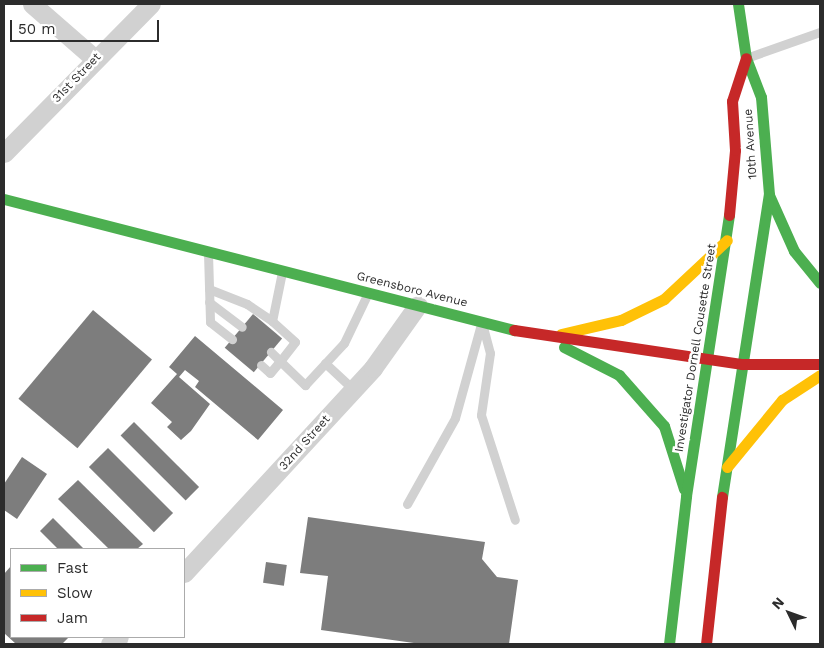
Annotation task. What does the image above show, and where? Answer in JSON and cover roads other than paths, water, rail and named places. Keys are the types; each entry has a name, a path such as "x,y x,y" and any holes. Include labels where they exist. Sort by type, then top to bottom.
{"main road":[{"name":"10th Avenue","path":"738,4 746,58 761,96 769,195"},
{"name":"Investigator Dornell Cousette Street","path":"669,644 686,496 727,240 735,150 732,101 746,58"},
{"path":"769,195 794,251 820,283"},
{"path":"706,644 725,470 769,195"},
{"name":"Greensboro Avenue","path":"4,199 545,338 742,364 820,364"},
{"path":"545,338 622,320 664,300 727,240"},
{"path":"545,338 619,375 645,404 664,426 686,496"},
{"path":"725,470 782,400 820,375"}],"street":[{"path":"32,4 96,59"},
{"name":"31st Street","path":"4,153 151,4"},
{"name":"32nd Street","path":"185,572 353,389 418,305"}],"lane":[{"path":"746,58 820,32"},
{"path":"208,251 210,322 232,339"},
{"path":"272,321 282,270"},
{"path":"208,289 247,304 272,321 295,342 270,373 260,365"},
{"path":"271,352 304,384 344,343 368,292"},
{"path":"209,302 242,327"},
{"path":"407,504 455,418 482,322"},
{"path":"482,322 490,353 481,415 515,520"},
{"path":"324,363 353,389"}]}
